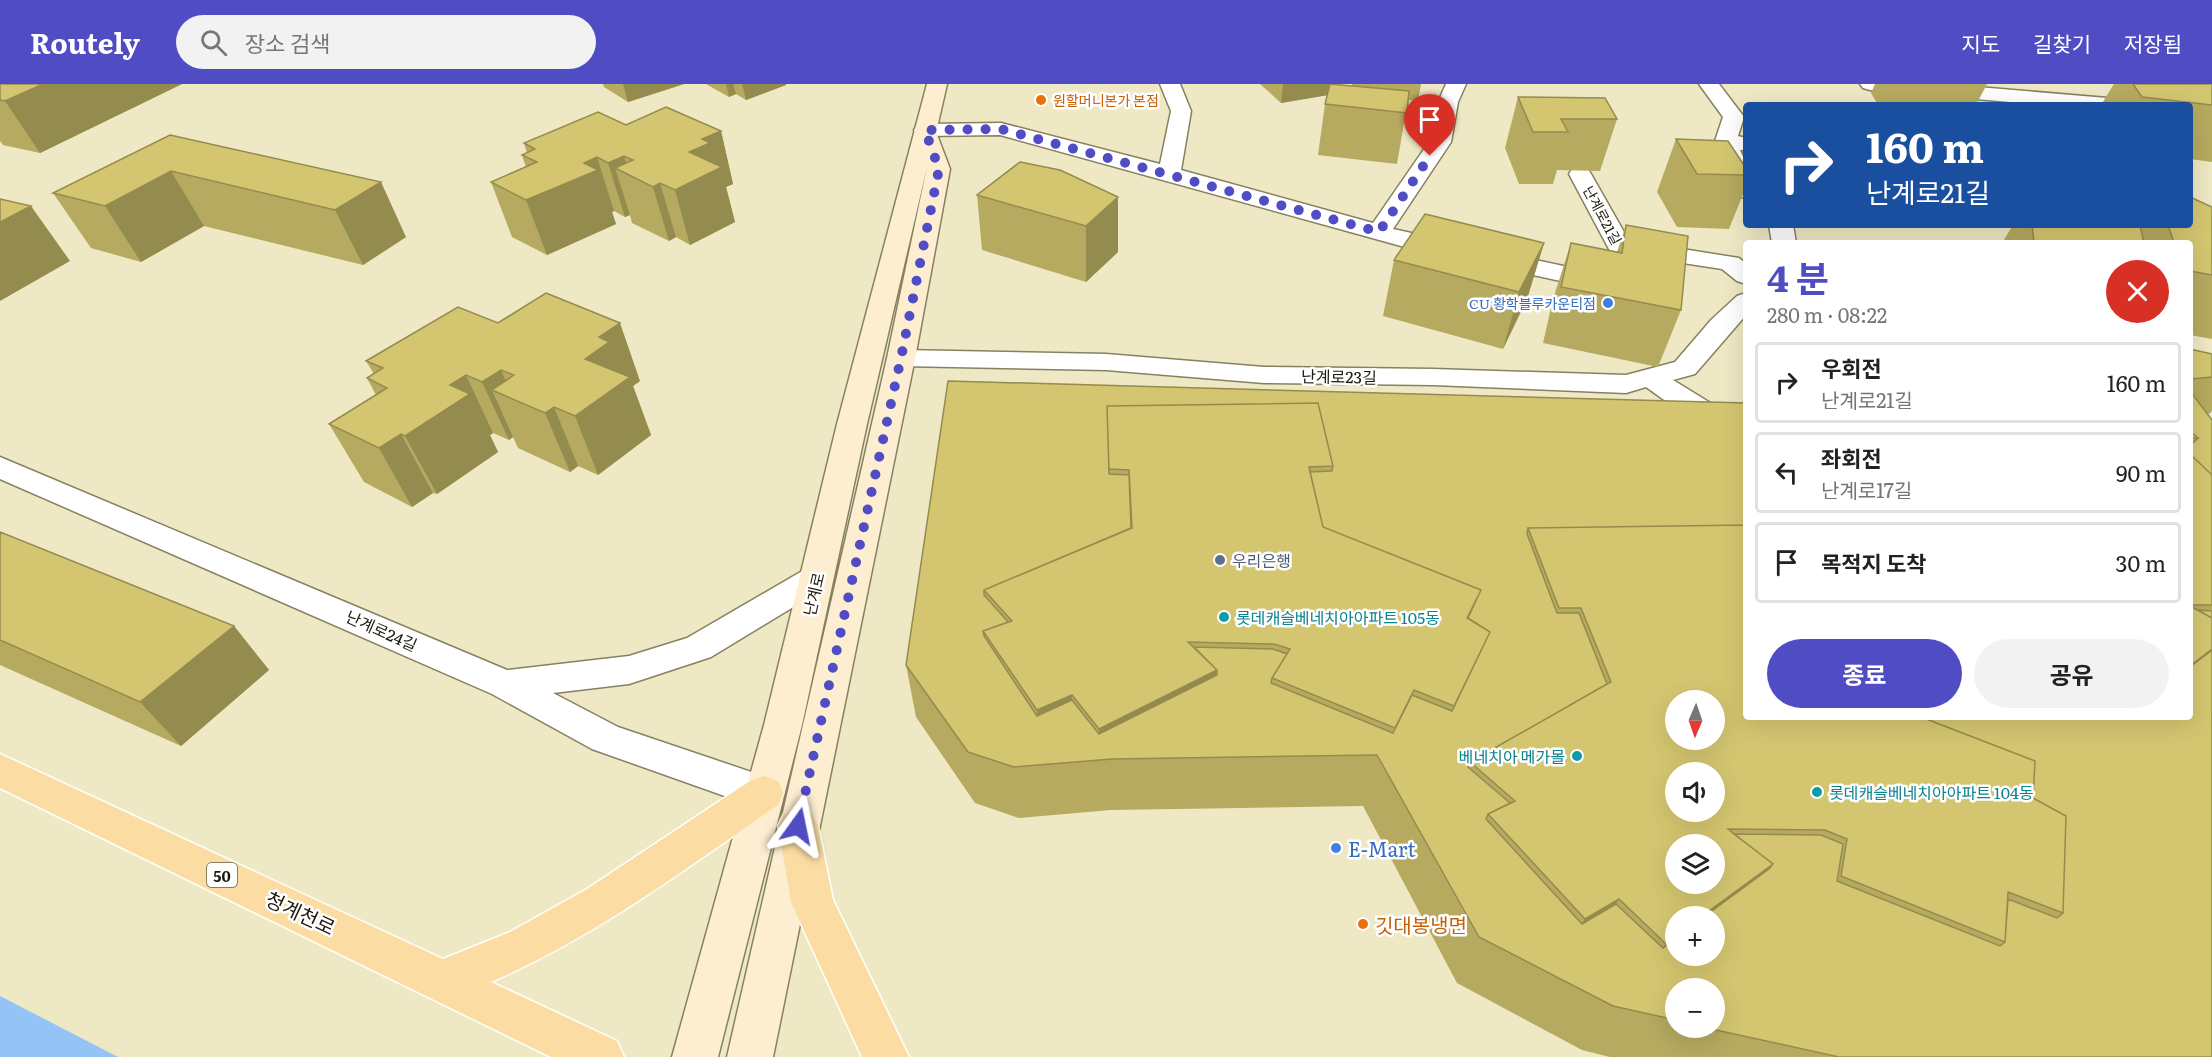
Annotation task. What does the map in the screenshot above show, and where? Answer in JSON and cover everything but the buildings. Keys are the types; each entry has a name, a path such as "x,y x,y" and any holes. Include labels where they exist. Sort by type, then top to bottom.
{"main road":[{"name":"난계로","path":"695,1057 783,725 816,578 937,84"},
{"name":"난계로","path":"750,1057 798,826 901,358 939,169 925,130"},
{"name":"청계천로","path":"0,770 444,980 601,1057"},
{"path":"444,980 525,946 602,902 764,793"},
{"path":"798,826 812,902 886,1057"},
{"path":"711,994 763,993"}],"street":[{"path":"1168,173 1181,111 1170,84"},
{"path":"1379,232 1440,142 1448,102 1455,84"},
{"path":"1709,84 1734,117 1736,142 1743,176"},
{"path":"1870,84 1963,88 2092,102"},
{"path":"1963,88 1981,102"},
{"name":"난계로21길","path":"925,130 1001,129 1410,241 1588,279 1604,259 1657,252 1730,263 1743,274"},
{"name":"난계로21길","path":"1580,174 1625,256"},
{"name":"난계로23길","path":"901,358 1106,362 1264,375 1433,377 1626,384 1684,368 1743,304"},
{"path":"1650,378 1702,410"},
{"name":"난계로24길","path":"6,475 505,684 605,738 650,756 764,793"},
{"path":"505,684 629,670 699,648 816,578"}],"water":[{"path":"0,996 118,1057 0,1057"}],"place":[{"name":"원할머니본가 본점","path":"1041,100"},
{"name":"CU 황학블루카운티점","path":"1608,303"},
{"name":"우리은행","path":"1220,560"},
{"name":"롯데캐슬베네치아아파트 105동","path":"1224,617"},
{"name":"베네치아 메가몰","path":"1577,756"},
{"name":"롯데캐슬베네치아아파트 104동","path":"1817,792"},
{"name":"E-Mart","path":"1336,848"},
{"name":"깃대봉냉면","path":"1363,924"}],"route":[{"path":"798,826 901,358 939,169 925,130 1001,129 1379,232 1430,156"}]}
